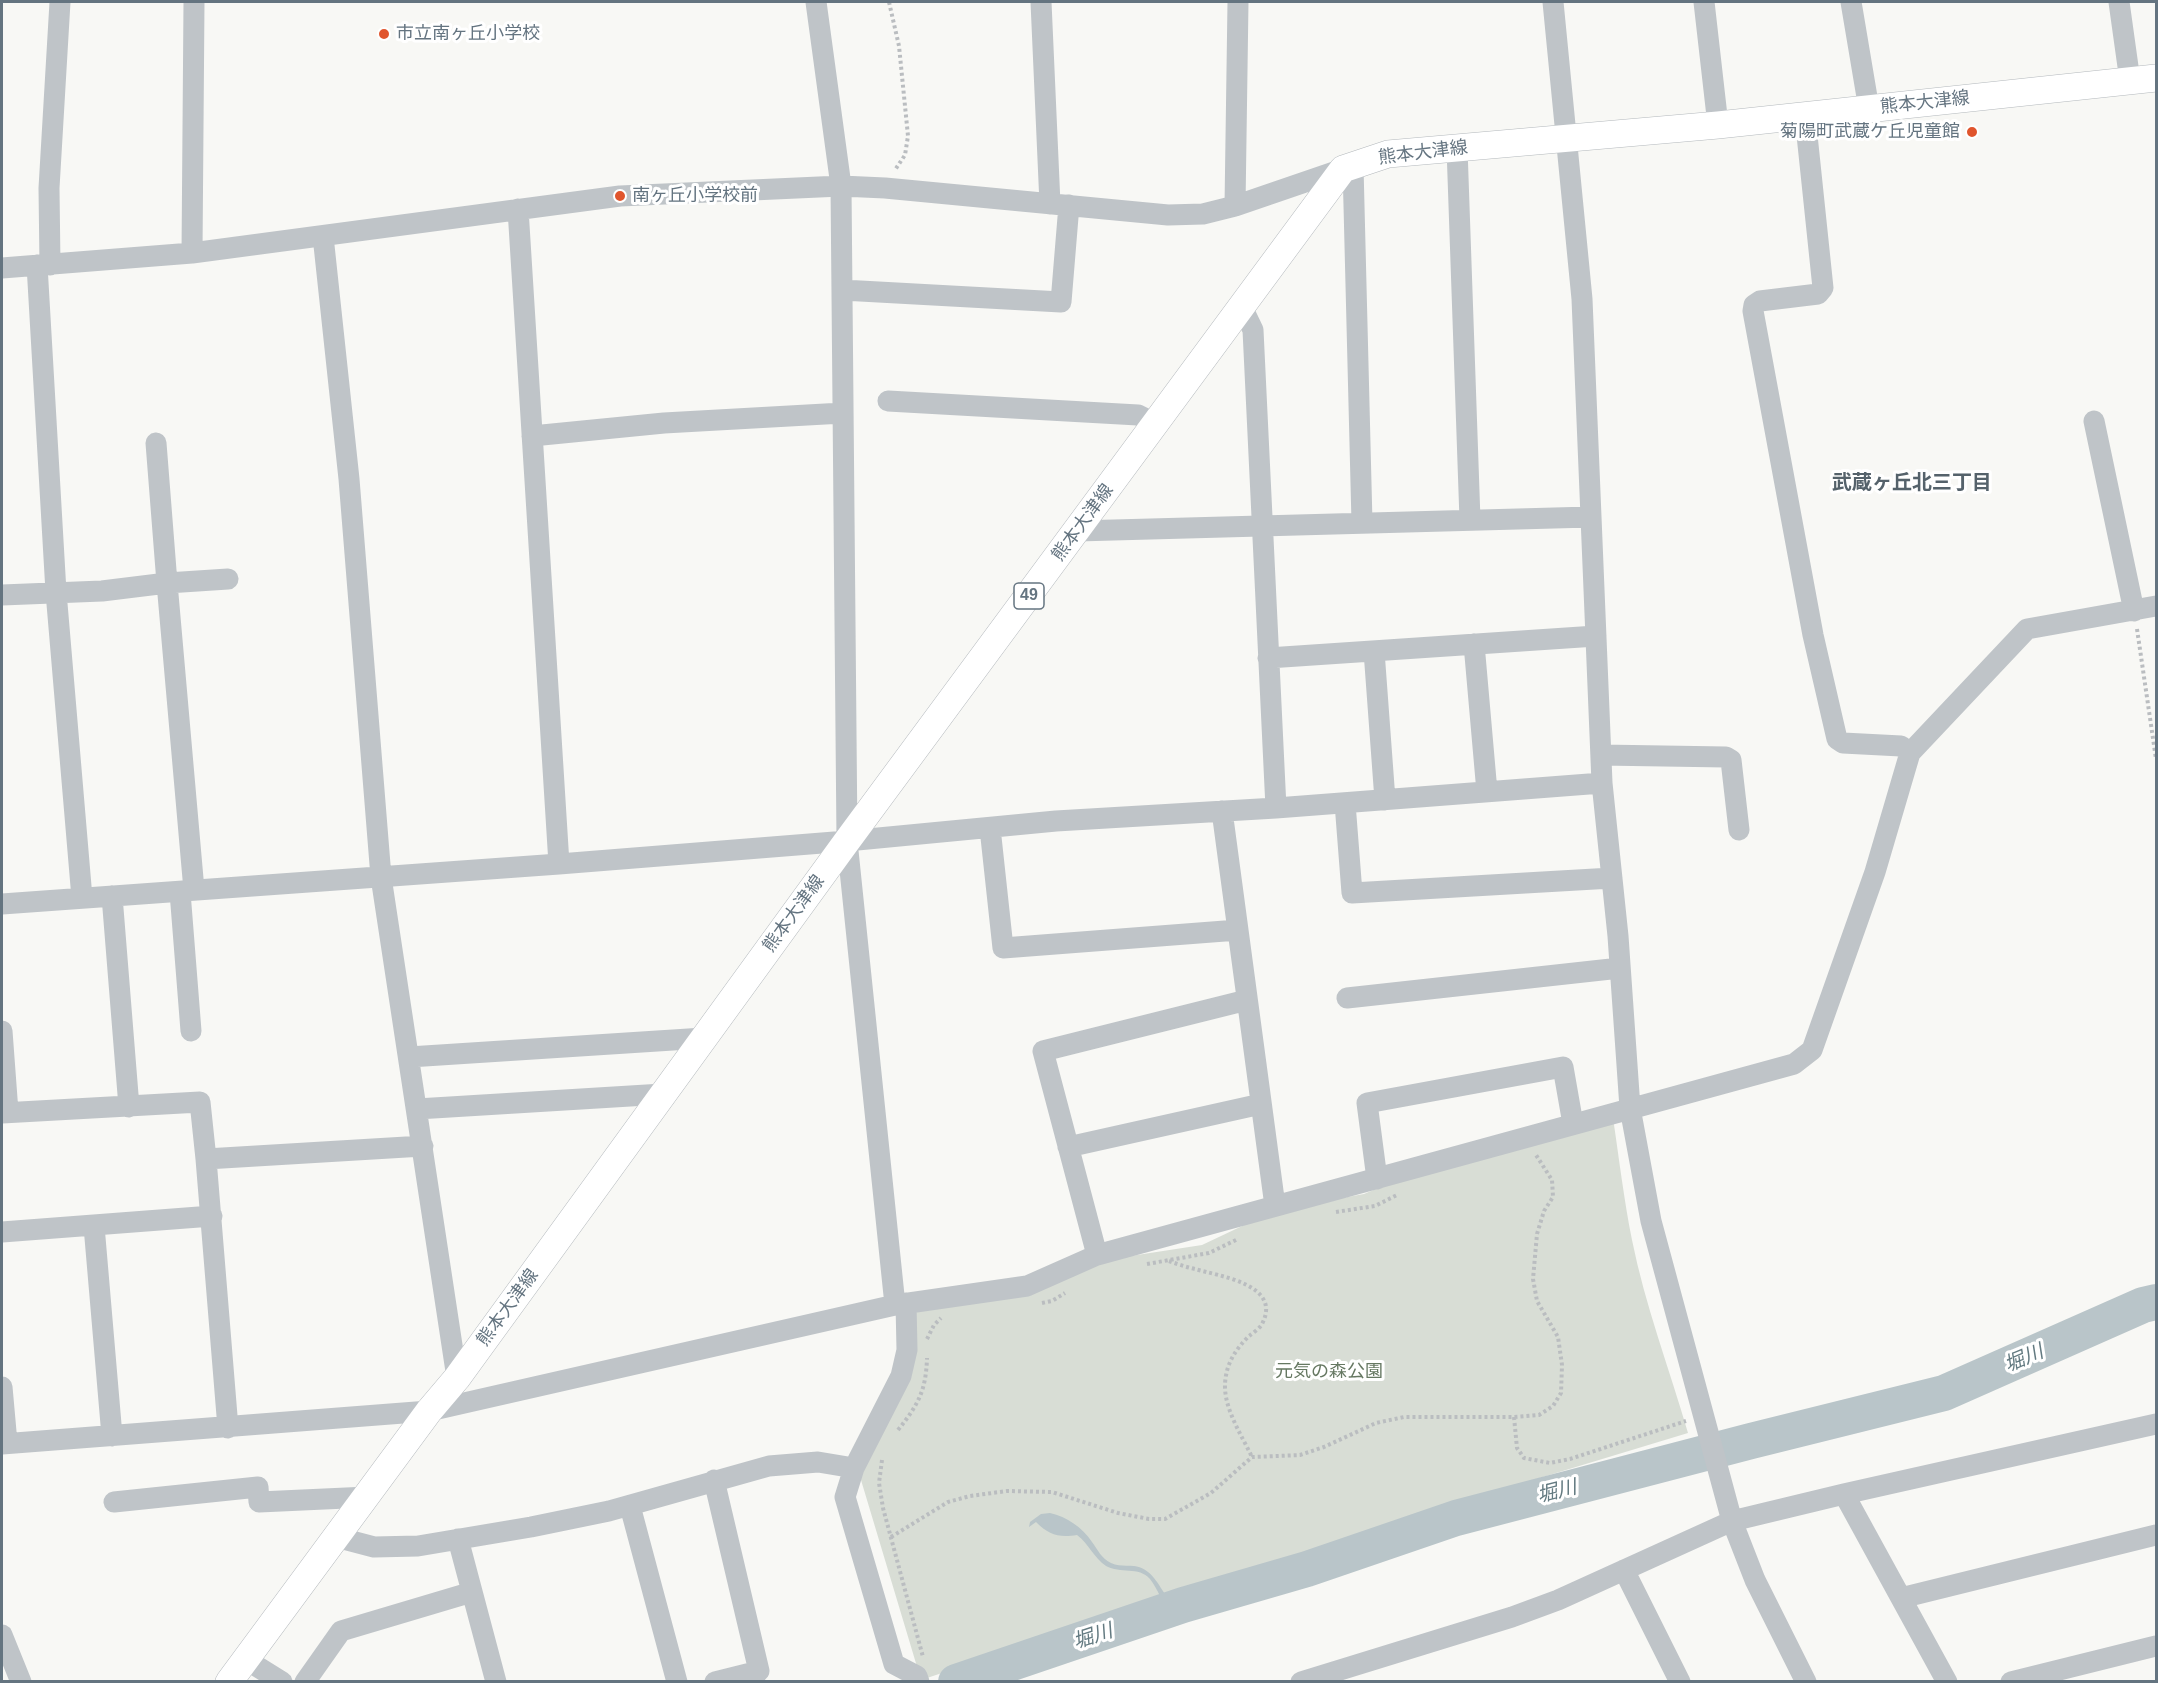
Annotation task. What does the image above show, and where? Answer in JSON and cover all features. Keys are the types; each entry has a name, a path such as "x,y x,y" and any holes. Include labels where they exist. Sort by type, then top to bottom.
{"main road":[{"name":"熊本大津線","path":"229,1682 368,1497 429,1411 457,1378 847,841 1242,307 1348,168 1388,154 1718,125 2143,80"}],"street":[{"path":"60,2 44,265 56,592 82,898"},
{"path":"192,253 194,2"},
{"path":"816,2 841,186 847,841 907,1350 901,1376 854,1468 845,1497 894,1664 918,1679"},
{"path":"842,291 1061,302 1059,204 1041,2"},
{"path":"1235,206 1238,2"},
{"path":"1553,2 1582,299 1602,783 1620,968 1630,1108 1651,1221 1732,1521 1755,1581 1806,1682"},
{"path":"1704,2 1718,125"},
{"path":"1851,2 1869,109"},
{"path":"2119,2 2143,80"},
{"path":"1805,116 1823,288 1818,294 1760,301 1754,305 1754,311 1814,635 1837,740 1843,743 1901,746 1910,753"},
{"path":"1457,148 1470,520"},
{"path":"2,268 192,253 620,196 841,186 885,188 1168,215 1203,214 1235,206 1348,168 1362,523"},
{"path":"518,209 559,864"},
{"path":"323,237 349,478 381,877 457,1378"},
{"path":"1242,307 1253,330 1276,808"},
{"path":"888,401 1138,415 1156,424"},
{"path":"531,436 664,423 843,413"},
{"path":"2094,421 2134,611"},
{"path":"156,443 187,891 191,1031"},
{"path":"1077,531 1591,517"},
{"path":"2,595 102,591 167,583 228,579"},
{"path":"2,1387 4,1444 429,1411 901,1304 1027,1286 1097,1255 1794,1065 1812,1050 1875,872 1910,753 2028,629 2157,606"},
{"path":"1268,658 1596,636"},
{"path":"1474,644 1487,792"},
{"path":"1374,651 1384,800"},
{"path":"1601,755 1726,757 1731,760 1738,830"},
{"path":"2,904 559,864 847,841 1056,821 1222,812 1602,783"},
{"path":"1345,803 1352,893 1612,878"},
{"path":"1222,812 1275,1206"},
{"path":"990,828 1003,948 1238,930"},
{"path":"112,896 129,1107"},
{"path":"1347,998 1620,968"},
{"path":"1097,1255 1043,1051 1247,1000"},
{"path":"2,1031 5,1112 200,1102 212,1216 228,1428"},
{"path":"409,1057 704,1038"},
{"path":"1377,1179 1367,1103 1563,1067 1573,1124"},
{"path":"417,1108 663,1094"},
{"path":"1068,1148 1261,1104"},
{"path":"206,1159 423,1146"},
{"path":"2,1232 212,1216"},
{"path":"94,1226 112,1436"},
{"path":"1301,1682 1340,1676 1512,1617 1732,1521 2157,1424"},
{"path":"336,1537 374,1547 418,1546 531,1527 630,1506 769,1466 818,1462 854,1468"},
{"path":"714,1480 759,1671 715,1682"},
{"path":"114,1502 258,1487 259,1502 368,1497"},
{"path":"1844,1494 1947,1682"},
{"path":"630,1506 677,1682"},
{"path":"1901,1598 2157,1535"},
{"path":"458,1539 494,1681"},
{"path":"1624,1570 1680,1682"},
{"path":"305,1682 341,1631 472,1592"},
{"path":"2,1635 21,1682"},
{"path":"2011,1682 2157,1647"},
{"path":"245,1659 282,1682"}],"path":[{"path":"885,188 905,155 908,136 899,46 888,2"},
{"path":"2134,611 2157,759"},
{"path":"891,1537 948,1502 970,1496 1007,1491 1052,1492 1118,1514 1165,1519 1211,1493 1252,1457 1299,1455 1324,1447 1376,1423 1404,1417 1514,1417 1539,1414 1553,1407 1561,1393 1562,1365 1558,1337 1537,1300 1533,1279 1537,1234 1544,1211 1553,1197 1552,1180 1532,1150"},
{"path":"1335,1212 1362,1210 1405,1192"},
{"path":"1143,1265 1209,1252 1245,1235"},
{"path":"1167,1260 1196,1270 1225,1276 1248,1285 1262,1297 1265,1310 1262,1324 1236,1349 1228,1366 1225,1386 1229,1406 1252,1457"},
{"path":"1033,1305 1052,1301 1068,1292"},
{"path":"927,1341 934,1325 945,1313"},
{"path":"894,1435 912,1412 925,1386 927,1350"},
{"path":"1514,1417 1517,1448 1524,1458 1550,1463 1704,1418"},
{"path":"886,1450 882,1458 879,1482 883,1508 926,1670 918,1679"}],"green space":[{"name":"元気の森公園","path":"1613,1118 1637,1264 1688,1433 1500,1490 1351,1544 1183,1587 1047,1638 921,1680 858,1470 904,1378 910,1308 1111,1259 1202,1245 1276,1210 1364,1194 1413,1173"}],"shaded area":[{"path":"1050,1513 1079,1527 1102,1556 1111,1563 1140,1567 1152,1576 1165,1594 1160,1596 1146,1575 1106,1566 1077,1535 1055,1534 1045,1530 1036,1522 1029,1527 1030,1522 1041,1514"}],"waterway":[{"name":"堀川","path":"956,1682 1183,1605 1307,1569 1456,1518 1944,1393 2143,1305 2156,1302"}],"place":[{"name":"市立南ヶ丘小学校","path":"384,34"},
{"name":"菊陽町武蔵ケ丘児童館","path":"1972,132"},
{"name":"南ヶ丘小学校前","path":"620,196"}],"district":[{"name":"武蔵ヶ丘北三丁目","path":"1912,483"}]}
